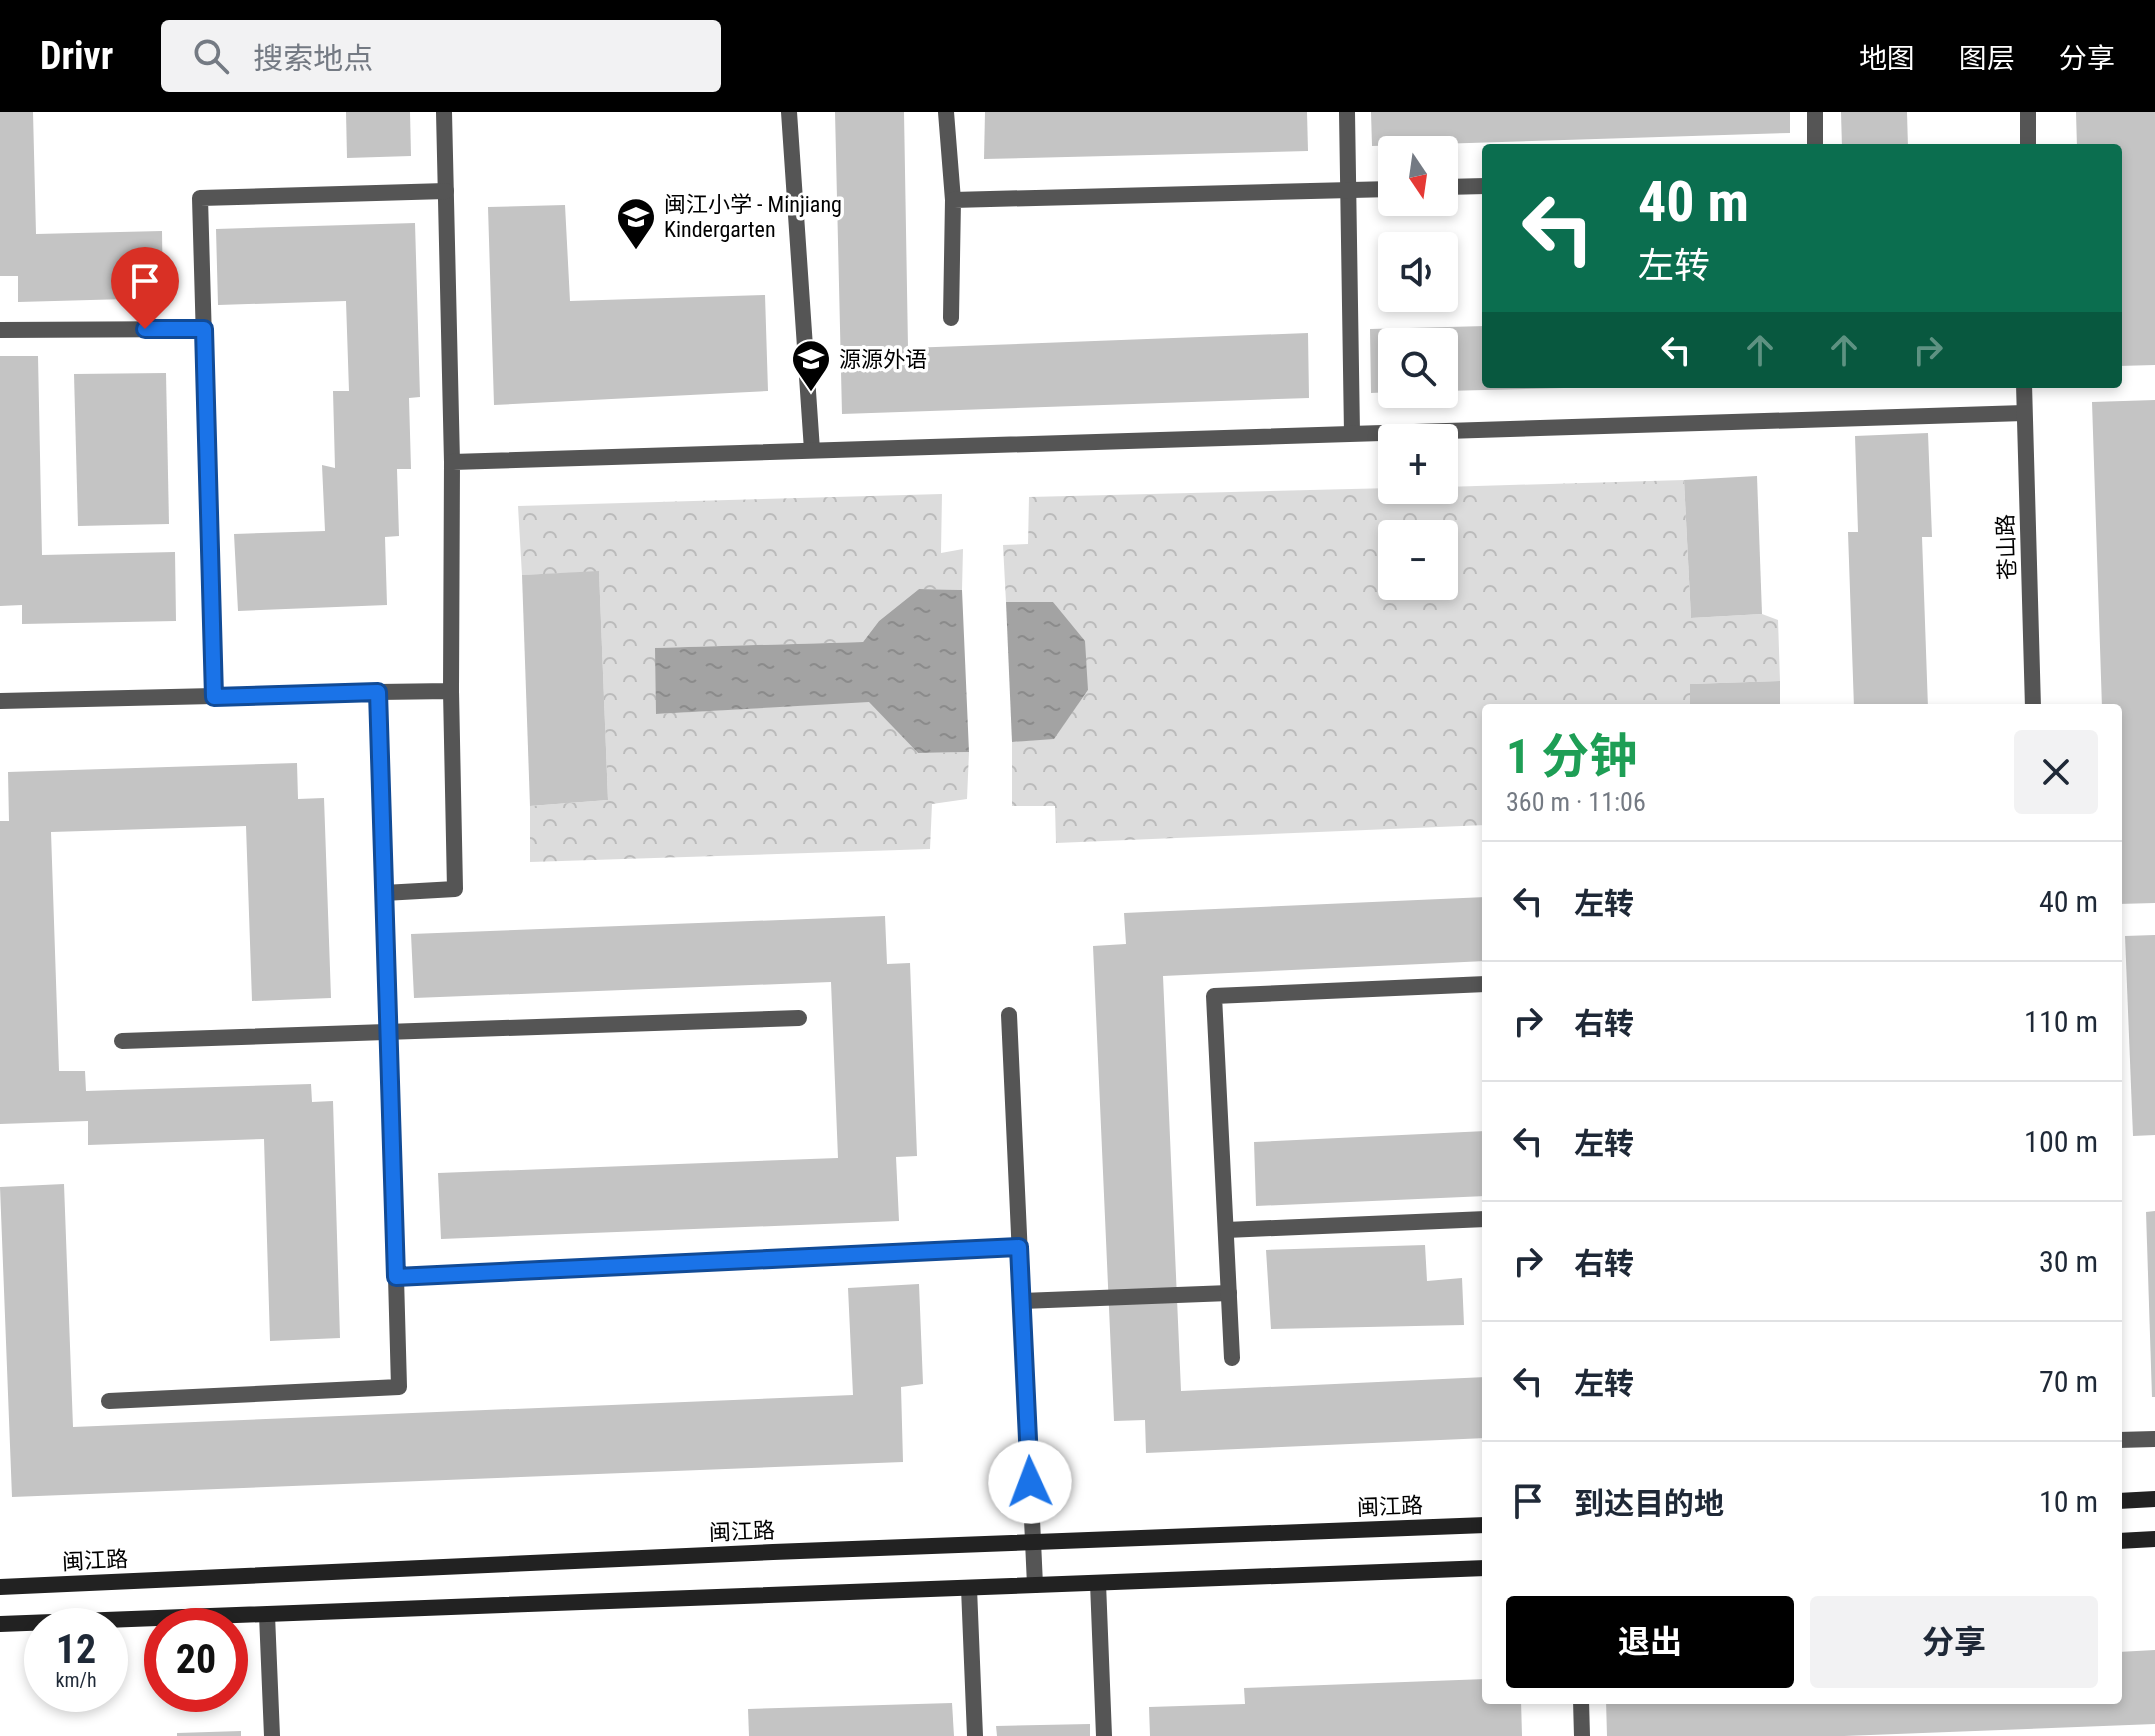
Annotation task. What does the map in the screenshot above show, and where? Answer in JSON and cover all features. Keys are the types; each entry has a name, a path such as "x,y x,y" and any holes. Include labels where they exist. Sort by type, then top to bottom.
{"main road":[{"path":"2122,1501 2155,1499"},
{"name":"闽江路","path":"0,1587 773,1552 1482,1525"},
{"path":"2122,1541 2155,1539"},
{"path":"0,1624 1482,1568"}],"street":[{"path":"384,893 455,889 451,691 452,462 444,112"},
{"path":"789,112 812,450"},
{"path":"946,112 953,200 951,318"},
{"path":"1347,112 1352,433"},
{"path":"1815,112 1815,144"},
{"path":"2028,112 2028,144"},
{"path":"1458,187 1482,186"},
{"path":"953,200 1378,190"},
{"path":"214,697 200,198 446,191"},
{"path":"0,330 204,329"},
{"name":"苍山路","path":"2024,388 2033,704"},
{"path":"452,462 2024,413"},
{"path":"0,701 451,691"},
{"path":"109,1401 399,1387 378,692"},
{"path":"1232,1358 1214,996 1482,984"},
{"path":"1009,1015 1035,1585"},
{"path":"122,1041 799,1018"},
{"path":"1226,1230 1482,1219"},
{"path":"396,1277 1019,1247"},
{"path":"1022,1301 1229,1293"},
{"path":"2122,1440 2155,1439"},
{"path":"1098,1583 1104,1736"},
{"path":"969,1588 975,1736"},
{"path":"267,1615 272,1736"},
{"path":"1581,1704 1582,1736"}],"green space":[{"path":"1684,480 1691,618 1762,614 1778,620 1780,681 1690,684 1690,704 1482,704 1482,825 1056,843 1055,806 1012,806 1012,742 1054,738 1088,690 1053,602 1006,602 1003,545 1028,544 1029,497 1378,488 1378,504 1458,504 1458,487"},
{"path":"942,494 941,553 963,549 962,590 919,589 879,621 863,642 656,648 657,714 869,701 918,753 969,752 967,799 932,804 930,849 530,862 530,806 608,800 599,572 522,575 518,506"}],"water":[{"path":"919,589 962,590 969,752 918,753 869,702 656,714 655,648 863,642 879,621"},
{"path":"1006,602 1053,602 1085,641 1088,690 1054,739 1012,742"}],"building":[{"path":"0,112 33,112 36,234 162,231 163,298 18,302 18,276 0,276"},
{"path":"346,112 410,112 411,156 347,158"},
{"path":"835,112 904,112 908,348 1308,333 1309,398 842,414"},
{"path":"985,112 1307,112 1308,151 984,159"},
{"path":"1371,112 1790,112 1790,133 1458,143 1458,136 1378,136 1378,146 1372,146"},
{"path":"1841,112 1907,112 1908,144 1842,144"},
{"path":"2076,112 2155,112 2155,365 2122,366 2122,144 2077,144"},
{"path":"565,205 570,301 765,295 768,391 494,405 488,207"},
{"path":"415,223 420,397 409,398 411,469 397,469 399,536 385,537 387,605 238,611 234,534 325,531 322,465 335,468 333,391 349,391 346,301 218,305 216,229"},
{"path":"1482,326 1482,388 1564,388 1458,391 1458,328 1409,328"},
{"path":"1370,329 1378,329 1378,393 1371,393"},
{"path":"0,356 38,356 42,555 175,552 176,621 22,624 22,605 0,606"},
{"path":"166,373 169,524 78,526 74,374"},
{"path":"2155,400 2155,903 2122,904 2122,704 2102,704 2092,402"},
{"path":"1928,433 1932,537 1922,537 1928,704 1854,704 1848,532 1858,532 1855,436"},
{"path":"1757,476 1762,614 1691,618 1684,480"},
{"path":"599,571 608,800 530,806 522,575"},
{"path":"1780,681 1780,704 1690,704 1690,684"},
{"path":"297,763 298,799 324,798 331,998 252,1001 246,826 51,832 59,1071 85,1071 86,1091 311,1084 312,1102 333,1101 340,1338 270,1341 264,1139 88,1145 88,1121 0,1124 0,821 9,821 8,772"},
{"path":"1482,897 1482,961 1163,976 1181,1391 1482,1377 1482,1438 1146,1453 1145,1420 1114,1421 1093,946 1126,944 1124,913"},
{"path":"885,916 887,964 910,963 917,1156 896,1157 899,1221 441,1239 438,1173 838,1158 831,982 414,998 411,934"},
{"path":"2155,935 2155,1135 2133,1136 2125,936"},
{"path":"1482,1131 1482,1196 1256,1206 1254,1142"},
{"path":"64,1184 73,1427 853,1395 848,1288 919,1284 923,1384 901,1387 903,1462 12,1497 0,1187"},
{"path":"2155,1211 2155,1397 2152,1397 2146,1212"},
{"path":"1425,1245 1427,1281 1462,1278 1464,1325 1271,1329 1266,1250"},
{"path":"2155,1650 2155,1724 1844,1736 1607,1736 1606,1704 2122,1704 2122,1652"},
{"path":"1482,1679 1482,1704 1521,1704 1522,1736 1150,1736 1149,1707 1245,1704 1244,1688"},
{"path":"952,1703 954,1736 749,1736 748,1709"},
{"path":"1090,1724 1090,1736 997,1736 996,1726"},
{"path":"241,1731 241,1736 177,1736 177,1733"}],"place":[{"name":"闽江小学 - Minjiang Kindergarten","path":"636,251"},
{"name":"源源外语","path":"811,393"}],"route":[{"path":"145,329 204,329 214,697 378,692 396,1277 1019,1247 1030,1482"}]}
